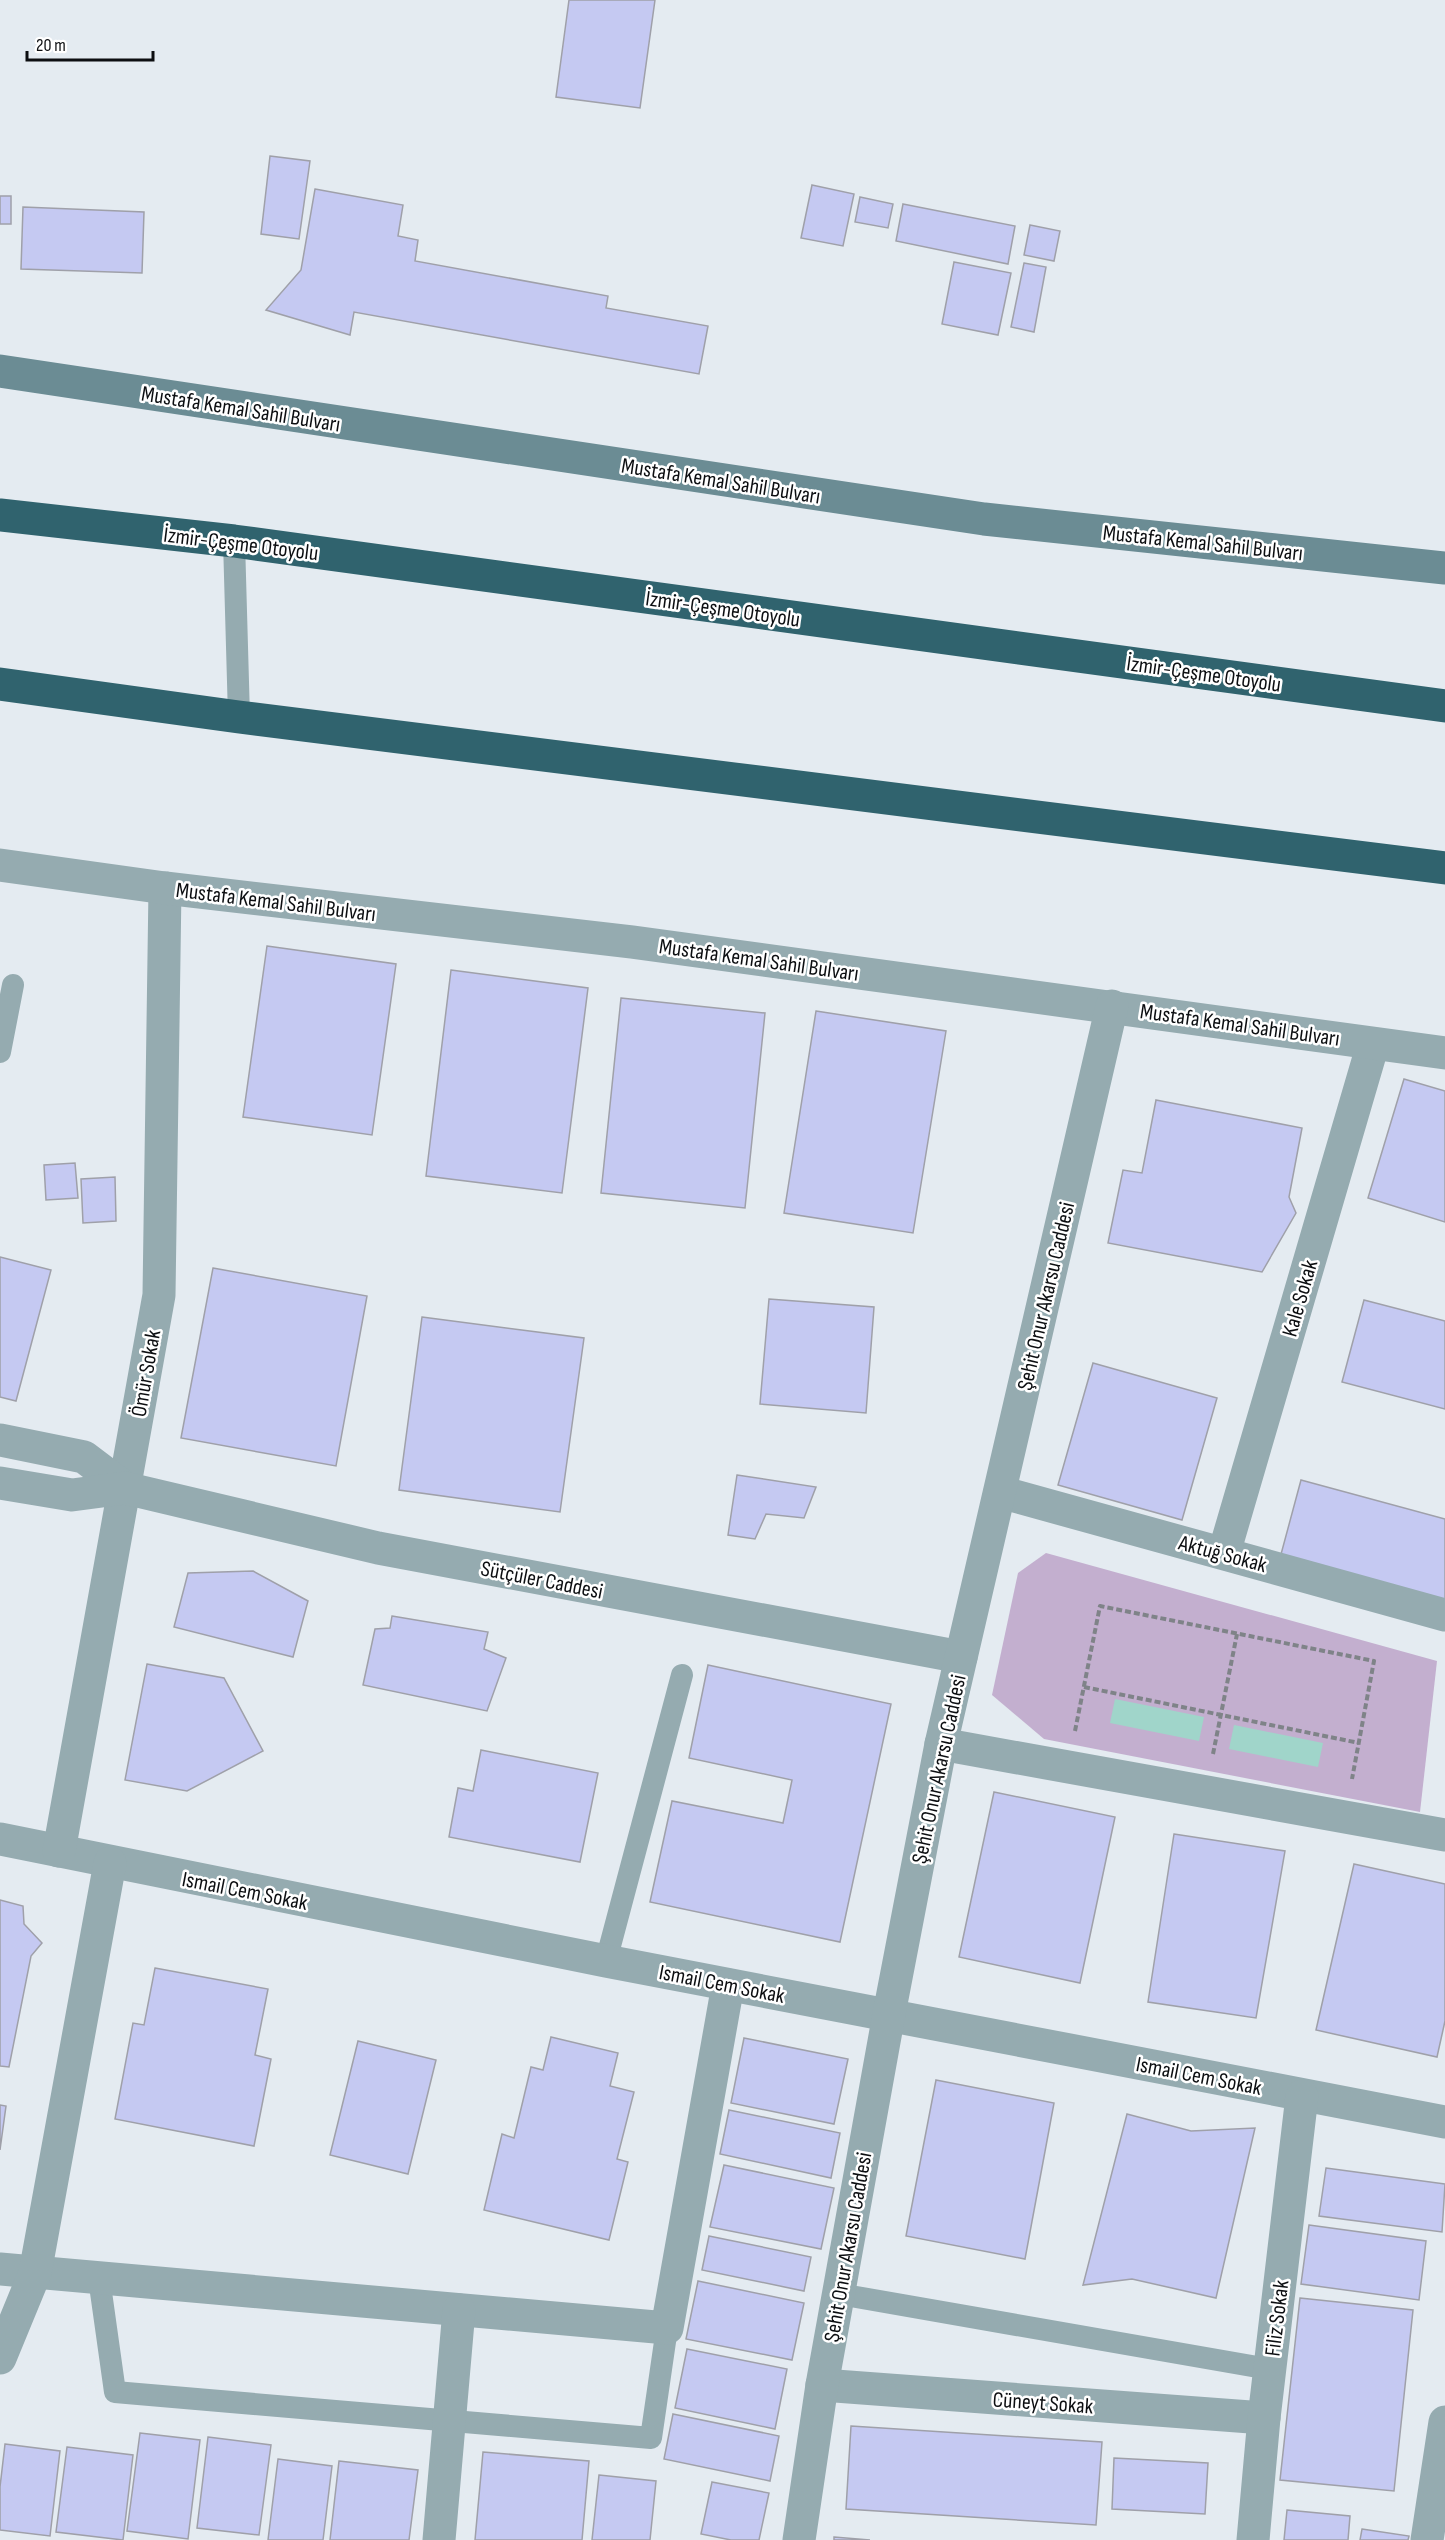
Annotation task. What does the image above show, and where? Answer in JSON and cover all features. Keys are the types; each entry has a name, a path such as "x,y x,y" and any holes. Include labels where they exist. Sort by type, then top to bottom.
{"highway":[{"name":"İzmir-Çeşme Otoyolu","path":"0,515 234,542 1445,706"},
{"path":"0,684 239,717 1445,868"}],"main road":[{"name":"Mustafa Kemal Sahil Bulvarı","path":"0,371 984,519 1445,568"}],"street":[{"name":"Mustafa Kemal Sahil Bulvarı","path":"0,865 165,888 632,942 1445,1053"},
{"name":"Ömür Sokak","path":"59,1851 159,1295 165,888"},
{"name":"Şehit Onur Akarsu Caddesi","path":"799,2540 822,2385 889,2014 941,1744 1112,1006"},
{"name":"Kale Sokak","path":"1224,1553 1373,1044"},
{"name":"Sütçüler Caddesi","path":"0,1440 84,1456 125,1488"},
{"name":"Sütçüler Caddesi","path":"0,1483 72,1496 125,1488 378,1548 962,1657"},
{"name":"Aktuğ Sokak","path":"1000,1492 1445,1615"},
{"path":"941,1744 1445,1835"},
{"name":"Ismail Cem Sokak","path":"0,1839 110,1863 728,1985 1445,2122"},
{"path":"0,2358 35,2273 110,1863"},
{"path":"0,2269 667,2328 728,1985"},
{"name":"Filiz Sokak","path":"1253,2540 1269,2369 1302,2096"},
{"path":"440,2540 459,2310"},
{"name":"Cüneyt Sokak","path":"822,2385 1264,2418"},
{"path":"1427,2540 1445,2422"}],"lane":[{"path":"234,542 239,717"},
{"path":"0,1052 13,985"},
{"path":"606,1961 682,1675"},
{"path":"99,2278 115,2392 450,2422 651,2438 667,2328"},
{"path":"839,2294 1269,2369"}],"path":[{"path":"1068,1767 1100,1606 1374,1661 1351,1786"},
{"path":"1206,1792 1237,1634"},
{"path":"1084,1687 1359,1743"}],"shaded area":[{"path":"1046,1553 1437,1661 1420,1812 1044,1739 992,1695 1018,1573"},
{"path":"1115,1699 1204,1717 1199,1741 1110,1723"},
{"path":"1234,1725 1323,1743 1318,1767 1229,1749"}],"building":[{"path":"569,0 655,0 640,108 556,97"},
{"path":"270,156 310,161 299,239 261,234"},
{"path":"812,185 854,194 843,246 801,238"},
{"path":"315,189 403,205 398,236 418,240 415,261 608,296 606,308 708,326 699,374 354,312 350,335 266,310 301,270"},
{"path":"0,196 11,196 11,224 0,224"},
{"path":"860,197 893,204 888,228 855,222"},
{"path":"903,204 1015,226 1008,264 896,241"},
{"path":"23,207 144,212 142,273 21,269"},
{"path":"1030,225 1060,231 1054,261 1024,255"},
{"path":"954,262 1011,273 998,335 942,324"},
{"path":"1024,263 1046,267 1034,332 1011,327"},
{"path":"267,946 396,964 372,1135 243,1117"},
{"path":"451,970 588,988 562,1193 426,1176"},
{"path":"621,998 765,1013 745,1208 601,1193"},
{"path":"816,1011 946,1031 913,1233 784,1213"},
{"path":"1404,1079 1445,1091 1445,1222 1368,1198"},
{"path":"1156,1100 1302,1128 1289,1197 1296,1213 1262,1272 1108,1243 1123,1170 1142,1173"},
{"path":"75,1163 78,1198 46,1200 44,1165"},
{"path":"115,1177 116,1221 83,1223 81,1179"},
{"path":"0,1257 51,1270 16,1401 0,1397"},
{"path":"213,1268 367,1296 336,1466 181,1438"},
{"path":"769,1299 874,1307 866,1413 760,1404"},
{"path":"1364,1300 1445,1321 1445,1409 1342,1382"},
{"path":"422,1317 584,1338 560,1512 399,1490"},
{"path":"1093,1363 1217,1398 1182,1520 1058,1485"},
{"path":"737,1475 816,1487 804,1518 766,1514 755,1539 728,1535"},
{"path":"1301,1480 1445,1519 1445,1603 1280,1558"},
{"path":"253,1571 308,1601 293,1657 174,1627 188,1573"},
{"path":"392,1616 488,1632 484,1649 506,1658 487,1711 363,1685 375,1629 390,1628"},
{"path":"147,1664 224,1678 263,1751 187,1791 125,1780"},
{"path":"708,1665 891,1704 840,1942 650,1902 672,1801 783,1823 792,1780 689,1758"},
{"path":"481,1750 598,1773 580,1862 449,1837 458,1788 473,1791"},
{"path":"994,1792 1115,1817 1080,1983 959,1957"},
{"path":"1174,1834 1285,1851 1256,2018 1148,2002"},
{"path":"1354,1864 1445,1884 1445,2021 1437,2057 1316,2030"},
{"path":"0,1900 23,1906 24,1924 42,1943 31,1956 9,2067 0,2066"},
{"path":"155,1968 268,1989 255,2055 271,2059 254,2146 115,2119 133,2023 144,2025"},
{"path":"551,2037 618,2053 610,2086 634,2092 617,2159 628,2162 609,2240 484,2210 502,2134 514,2138 531,2067 543,2070"},
{"path":"744,2038 848,2059 834,2124 731,2103"},
{"path":"358,2041 436,2060 408,2174 330,2155"},
{"path":"936,2080 1054,2103 1025,2259 906,2236"},
{"path":"0,2105 6,2106 0,2150"},
{"path":"729,2110 840,2133 831,2178 720,2154"},
{"path":"1127,2114 1191,2131 1255,2128 1216,2298 1132,2279 1083,2285"},
{"path":"724,2165 834,2188 821,2249 710,2227"},
{"path":"1326,2168 1445,2184 1442,2232 1319,2216"},
{"path":"1309,2225 1426,2241 1419,2300 1301,2284"},
{"path":"709,2236 811,2257 804,2291 702,2270"},
{"path":"698,2281 804,2303 792,2360 686,2339"},
{"path":"1300,2298 1413,2310 1394,2491 1280,2480"},
{"path":"687,2349 787,2369 775,2429 675,2408"},
{"path":"673,2414 779,2436 770,2481 664,2459"},
{"path":"851,2426 1102,2442 1096,2525 846,2509"},
{"path":"140,2433 200,2440 188,2539 127,2531"},
{"path":"208,2437 271,2445 259,2535 197,2528"},
{"path":"5,2444 60,2451 50,2536 0,2530 0,2487"},
{"path":"67,2447 133,2455 123,2540 56,2532"},
{"path":"483,2452 589,2461 582,2540 475,2540"},
{"path":"1114,2458 1208,2463 1205,2514 1112,2509"},
{"path":"278,2459 332,2466 323,2540 268,2540"},
{"path":"339,2461 418,2470 409,2540 330,2540"},
{"path":"599,2475 656,2481 650,2540 592,2540"},
{"path":"712,2482 769,2493 759,2540 731,2540 701,2534"},
{"path":"1287,2510 1350,2516 1348,2540 1284,2540"},
{"path":"1362,2529 1409,2536 1408,2540 1360,2540"},
{"path":"834,2537 870,2540 834,2540"}]}
